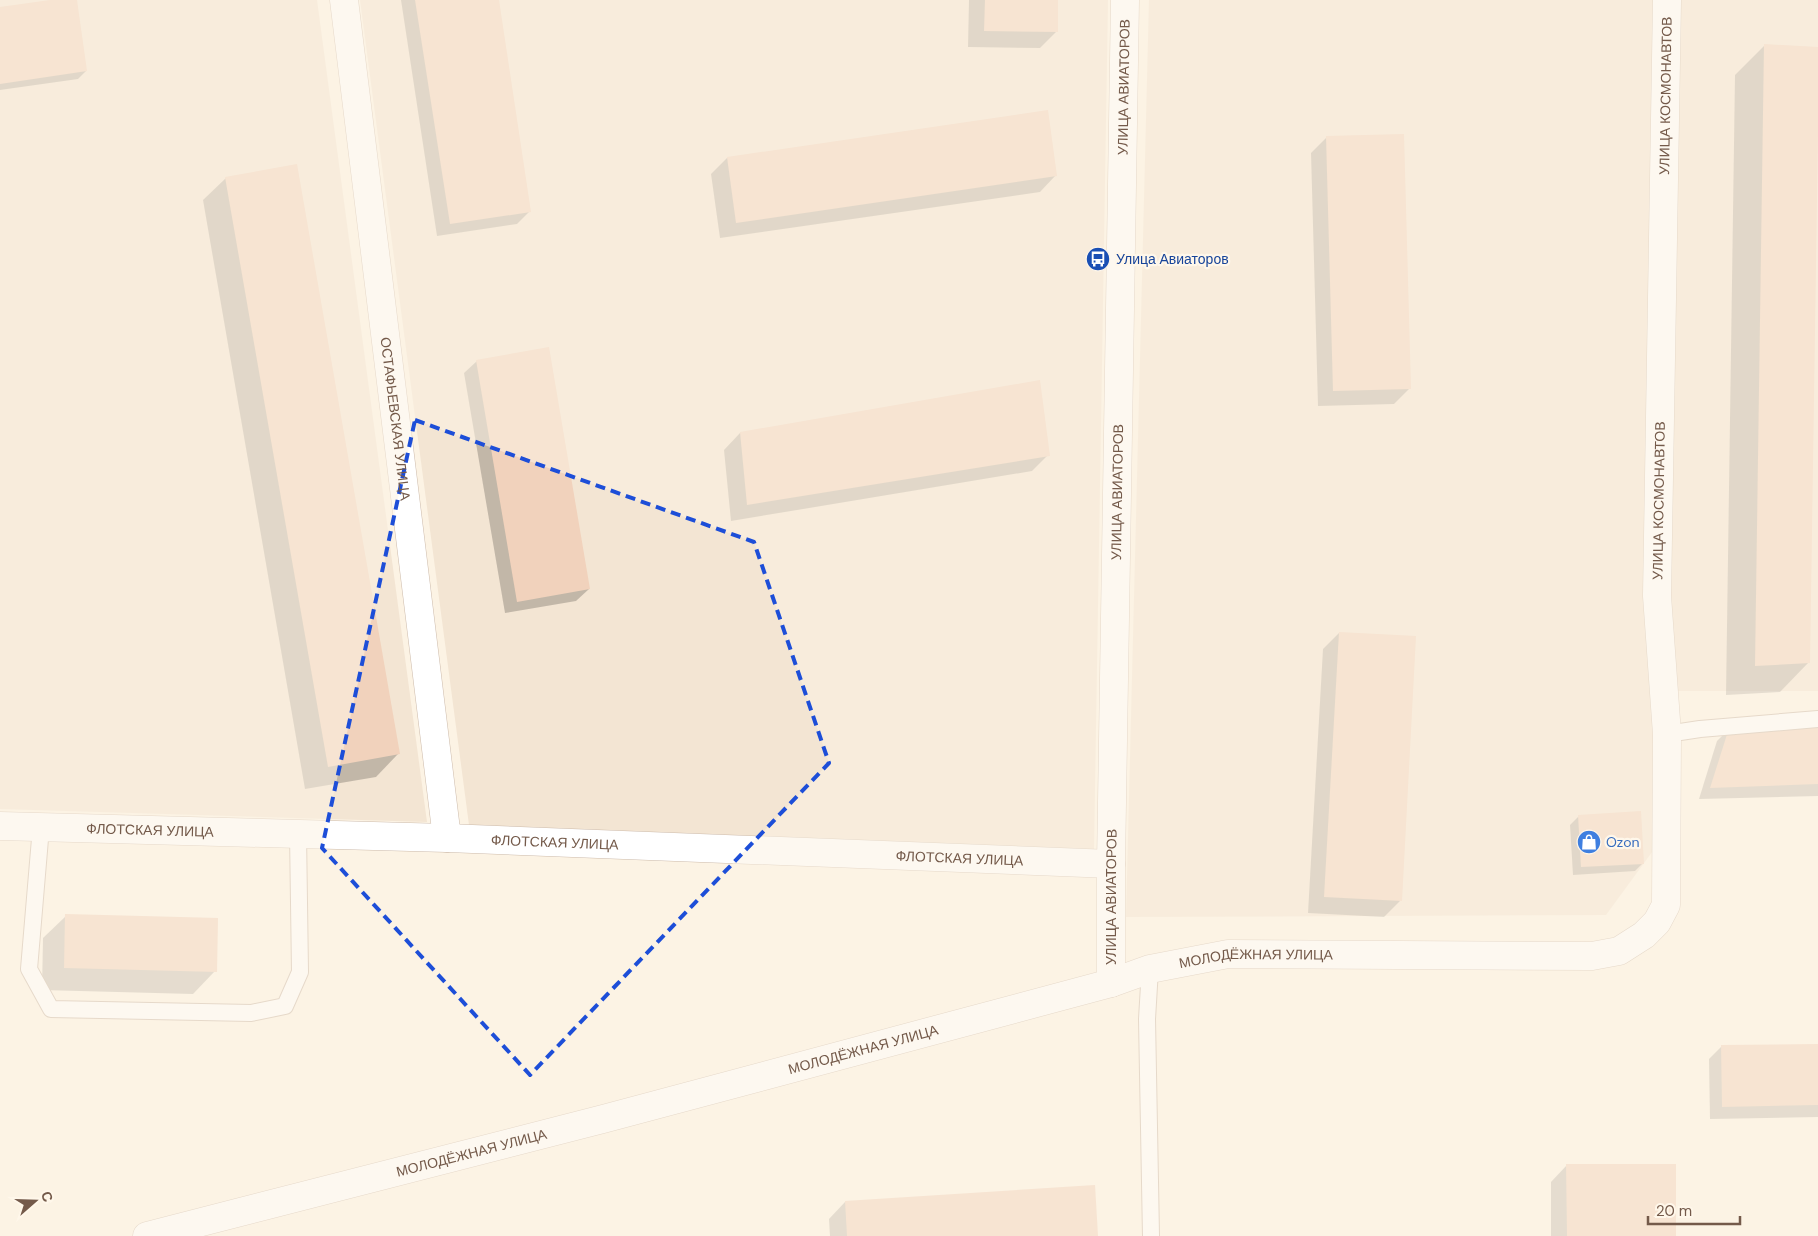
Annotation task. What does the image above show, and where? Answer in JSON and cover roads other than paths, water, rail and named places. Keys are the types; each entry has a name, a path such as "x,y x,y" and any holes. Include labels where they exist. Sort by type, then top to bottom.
{"street":[{"name":"ОСТАФЬЕВСКАЯ УЛИЦА","path":"344,0 447,838"},
{"name":"УЛИЦА АВИАТОРОВ","path":"1111,983 1111,864 1125,0"},
{"name":"УЛИЦА КОСМОНАВТОВ","path":"1592,956 1619,951 1644,935 1657,922 1666,905 1667,734 1657,596 1668,0"},
{"name":"ФЛОТСКАЯ УЛИЦА","path":"0,826 447,838 1111,864"},
{"name":"МОЛОДЁЖНАЯ УЛИЦА","path":"147,1236 201,1229 1111,983 1150,969 1228,954 1592,956"}],"lane":[{"path":"1667,734 1700,729 1818,719"},
{"path":"41,827 29,969 51,1009 251,1013 285,1006 300,972 298,834"},
{"path":"1150,969 1147,1019 1151,1236"}],"place":[{"name":"Улица Авиаторов","path":"1098,259"},
{"name":"Ozon","path":"1589,842"}]}
